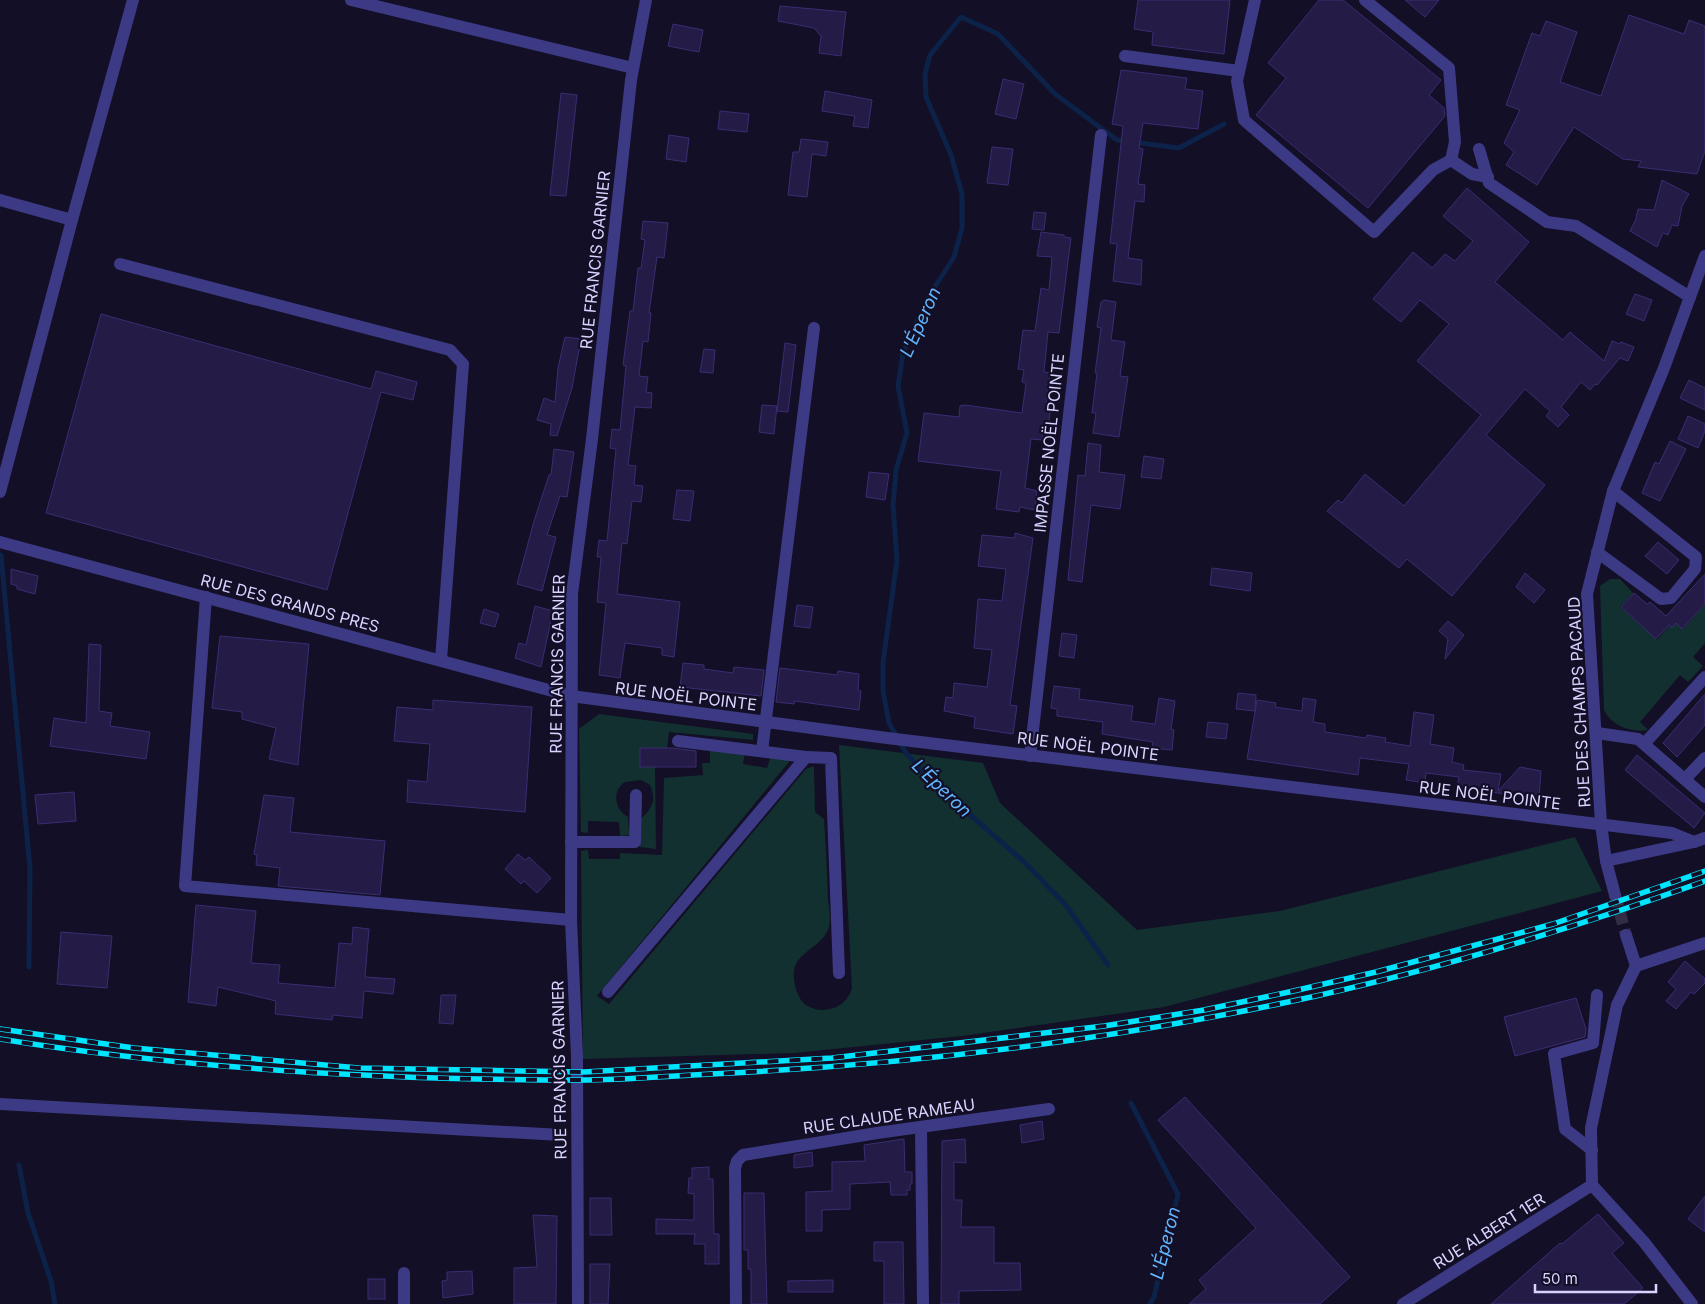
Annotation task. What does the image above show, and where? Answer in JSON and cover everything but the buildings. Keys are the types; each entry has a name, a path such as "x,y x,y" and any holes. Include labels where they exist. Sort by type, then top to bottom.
{"street":[{"path":"0,492 133,0"},
{"path":"351,0 633,68"},
{"name":"RUE FRANCIS GARNIER","path":"578,1304 577,1056 571,920 572,594 592,439 633,68 646,0"},
{"path":"1256,0 1237,80 1244,120 1374,232 1433,170 1451,160 1455,142 1449,68 1365,0"},
{"path":"1125,56 1240,70"},
{"name":"IMPASSE NOËL POINTE","path":"1030,756 1101,135"},
{"path":"1479,149 1489,183 1547,222 1576,226 1690,297"},
{"path":"1451,160 1472,174 1488,177"},
{"path":"0,200 72,220"},
{"name":"RUE DES CHAMPS PACAUD","path":"1615,895 1606,861 1601,824 1597,733 1587,594 1613,491 1664,368 1705,256"},
{"path":"120,264 450,350 464,364 441,660"},
{"path":"762,751 814,328"},
{"path":"1597,552 1661,599 1671,598 1695,569 1696,557 1613,491"},
{"name":"RUE DES GRANDS PRES","path":"0,542 571,696"},
{"path":"206,597 185,886 571,920"},
{"path":"1644,744 1705,677"},
{"name":"RUE NOËL POINTE","path":"571,696 1030,756 1672,833 1699,840"},
{"path":"1597,733 1638,739 1705,797"},
{"path":"678,741 806,757 830,758 839,973"},
{"path":"608,992 806,757"},
{"path":"1685,779 1705,758"},
{"path":"571,842 635,842 636,795"},
{"path":"1606,861 1699,840"},
{"path":"1626,935 1636,966 1617,1005 1591,1128 1592,1185 1644,1242 1692,1304"},
{"path":"1636,966 1705,943"},
{"path":"1592,1150 1565,1129 1554,1054 1593,1043 1597,995"},
{"path":"0,1104 561,1135"},
{"name":"RUE CLAUDE RAMEAU","path":"736,1304 735,1168 737,1162 746,1154 1049,1109"},
{"path":"921,1127 923,1304"},
{"name":"RUE ALBERT 1ER","path":"1403,1304 1592,1185"},
{"path":"404,1274 404,1304"}],"green space":[{"path":"1610,579 1620,579 1633,593 1620,607 1657,640 1669,626 1672,628 1676,623 1683,629 1705,605 1705,643 1693,657 1703,666 1688,682 1680,675 1640,722 1648,730 1642,731 1623,727 1607,716 1604,710 1600,586"},
{"path":"599,714 753,734 753,740 669,732 667,748 640,748 640,767 655,767 656,849 640,847 640,820 648,812 653,800 650,785 641,780 625,782 616,795 620,810 628,817 629,835 620,836 619,822 588,821 588,833 581,832 579,729"},
{"path":"839,745 983,763 1000,803 1137,930 1280,911 1575,837 1602,891 1164,1007 962,1036 794,1053 583,1059 581,851 588,850 589,859 620,859 620,853 662,855 664,778 703,775 702,763 710,763 710,748 745,752 743,764 767,768 771,756 793,757 597,996 609,1004 806,769 814,766 815,812 824,819 830,924 820,941 797,962 794,969 794,981 801,1000 813,1008 827,1010 845,1001 852,988"}],"waterway":[{"name":"L'Éperon","path":"1108,965 1065,904 1023,861 928,778 906,753 889,723 883,691 883,663 897,560 893,505 896,470 907,433 898,386 903,353 929,296 954,257 962,228 962,194 951,155 926,97 925,74 930,55 961,17 998,34 1055,94 1117,140 1179,148 1224,124"},
{"path":"1,555 30,869 29,967"},
{"name":"L'Éperon","path":"1131,1103 1178,1194 1154,1297 1150,1304"},
{"path":"19,1165 28,1213 51,1281 55,1304"}],"tunnel":[{"path":"1615,895 1626,935"}],"railway":[{"path":"0,1029 134,1048 359,1068 584,1072 832,1058 1104,1026 1204,1010 1289,992 1376,972 1553,924 1705,871"},
{"path":"0,1039 72,1050 217,1066 435,1078 507,1080 613,1079 856,1065 1001,1050 1073,1040 1145,1029 1288,1002 1394,977 1498,949 1705,881"}]}
